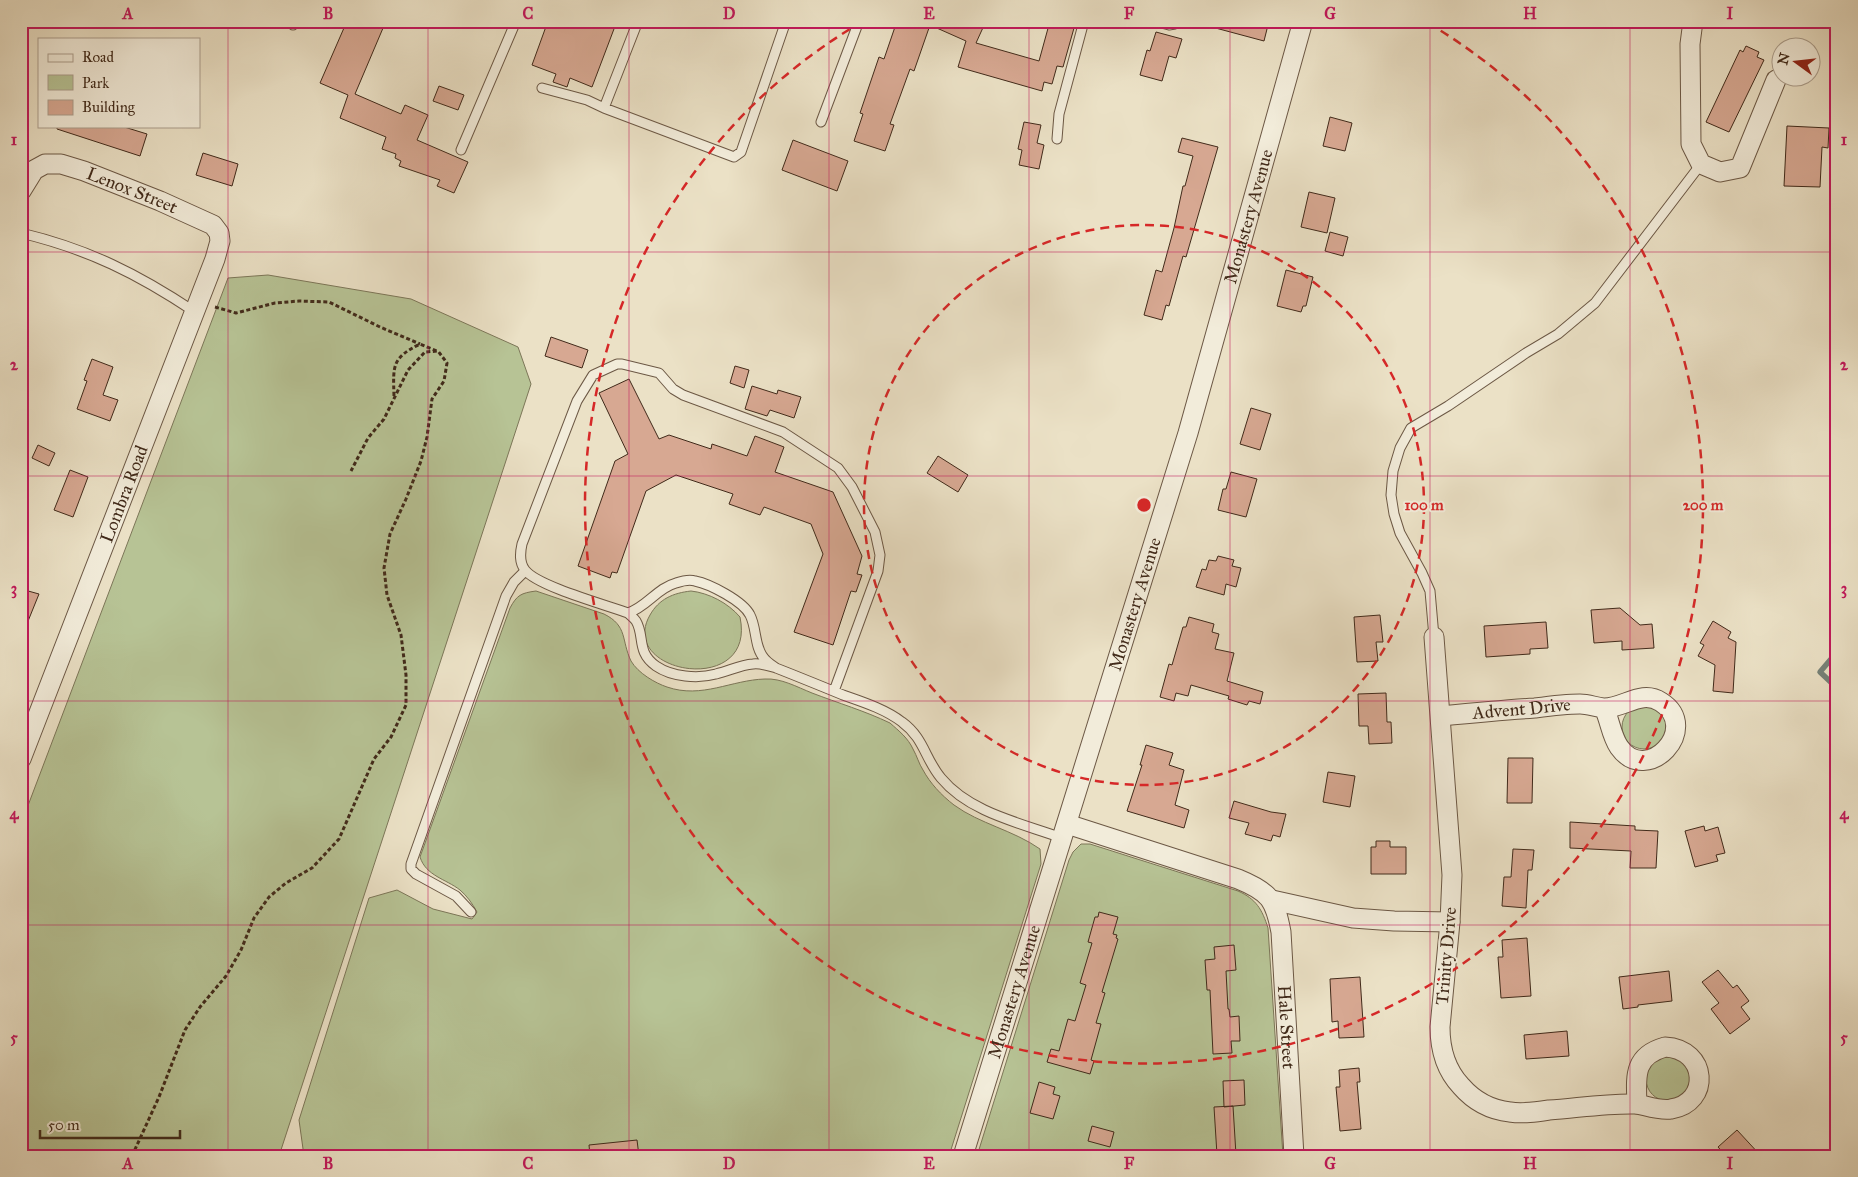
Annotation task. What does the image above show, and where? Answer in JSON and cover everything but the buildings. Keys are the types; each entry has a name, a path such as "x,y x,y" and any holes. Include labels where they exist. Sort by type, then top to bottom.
{"street":[{"name":"Monastery Avenue","path":"963,1156 1204,380 1303,21"},
{"path":"1693,21 1690,44 1691,144 1701,164 1720,172 1740,168 1773,88"},
{"name":"Lenox Street","path":"21,191 34,170 50,163 61,164 160,201 212,225 216,229"},
{"name":"Lombra Road","path":"21,759 215,259 220,241 219,233 216,229"},
{"name":"Trinity Drive","path":"1434,637 1452,875 1450,922 1440,1026 1440,1043 1449,1070 1466,1092 1487,1106 1510,1112 1522,1113 1614,1104 1637,1104"},
{"name":"Advent Drive","path":"1440,716 1580,704 1604,708"},
{"path":"1064,831 1238,880 1262,891 1272,900 1353,918 1450,922"},
{"name":"Hale Street","path":"1272,900 1281,932 1294,1156"}],"lane":[{"path":"461,150 516,21"},
{"path":"604,108 638,21"},
{"path":"542,88 587,100 734,157 741,152 786,21"},
{"path":"821,122 859,21"},
{"path":"1057,138 1058,114 1084,21"},
{"path":"1154,21 1169,25 1175,24 1176,21"},
{"path":"1434,637 1430,591 1400,533 1391,495 1393,471 1400,448 1411,428 1558,334 1595,303 1701,164"},
{"path":"21,233 48,240 103,260 135,274 196,307"},
{"path":"834,691 880,564 879,547 875,532 857,497 838,468 789,435 775,428 683,396 673,389 663,376 654,371 617,364 593,375 577,401 522,544 519,555 525,571 542,583 628,613 636,620 643,649 648,659 657,667 672,673 700,677 752,664 776,668 834,691 881,709 902,722 922,744 936,771 943,780 971,803 992,813 1064,831"},
{"path":"471,912 456,896 416,874 411,869 411,864 506,596 514,582 525,571"},
{"path":"628,613 637,610 658,592 674,583 689,580 702,583 733,598 744,606 752,620 763,657 776,668"}],"path":[{"path":"132,1156 159,1097 186,1030 200,1007 226,976 241,950 254,918 269,897 286,883 312,868 339,839 374,759 391,737 406,706 406,675 400,635 386,595 384,568 390,534 421,461 427,437 432,399 444,381 447,362 438,351 380,327 328,302 299,301 276,303 236,313 196,307"},
{"path":"394,396 393,378 396,361 404,351 420,344"},
{"path":"351,471 368,438 384,419 408,370 425,352 438,351"}],"green space":[{"path":"268,275 411,299 518,347 531,384 279,1156 21,1156 21,824 228,278"},
{"path":"536,591 604,614 612,619 617,623 623,634 631,661 638,670 657,683 667,687 692,691 752,680 771,679 789,683 890,723 909,741 929,780 949,801 964,812 1030,842 1040,849 1041,864 949,1156 304,1156 299,1120 369,898 397,890 433,909 472,919 477,912 463,892 427,869 420,857 510,608 520,595"},
{"path":"691,591 705,594 718,600 730,607 740,617 740,643 728,659 710,668 689,668 668,663 652,652 645,635 650,615 662,601 672,595"},
{"path":"1644,705 1656,709 1662,715 1666,727 1662,739 1656,745 1644,749 1632,745 1626,739 1622,727 1626,715 1632,709"},
{"path":"1081,844 1090,844 1238,891 1258,905 1268,928 1283,1156 977,1156 1069,860 1073,852"},
{"path":"1664,1057 1672,1057 1684,1063 1690,1079 1684,1095 1672,1101 1664,1101 1652,1095 1646,1083 1646,1075 1652,1063"}],"waterway":[{"path":"1837,652 1820,672 1837,688"}]}
